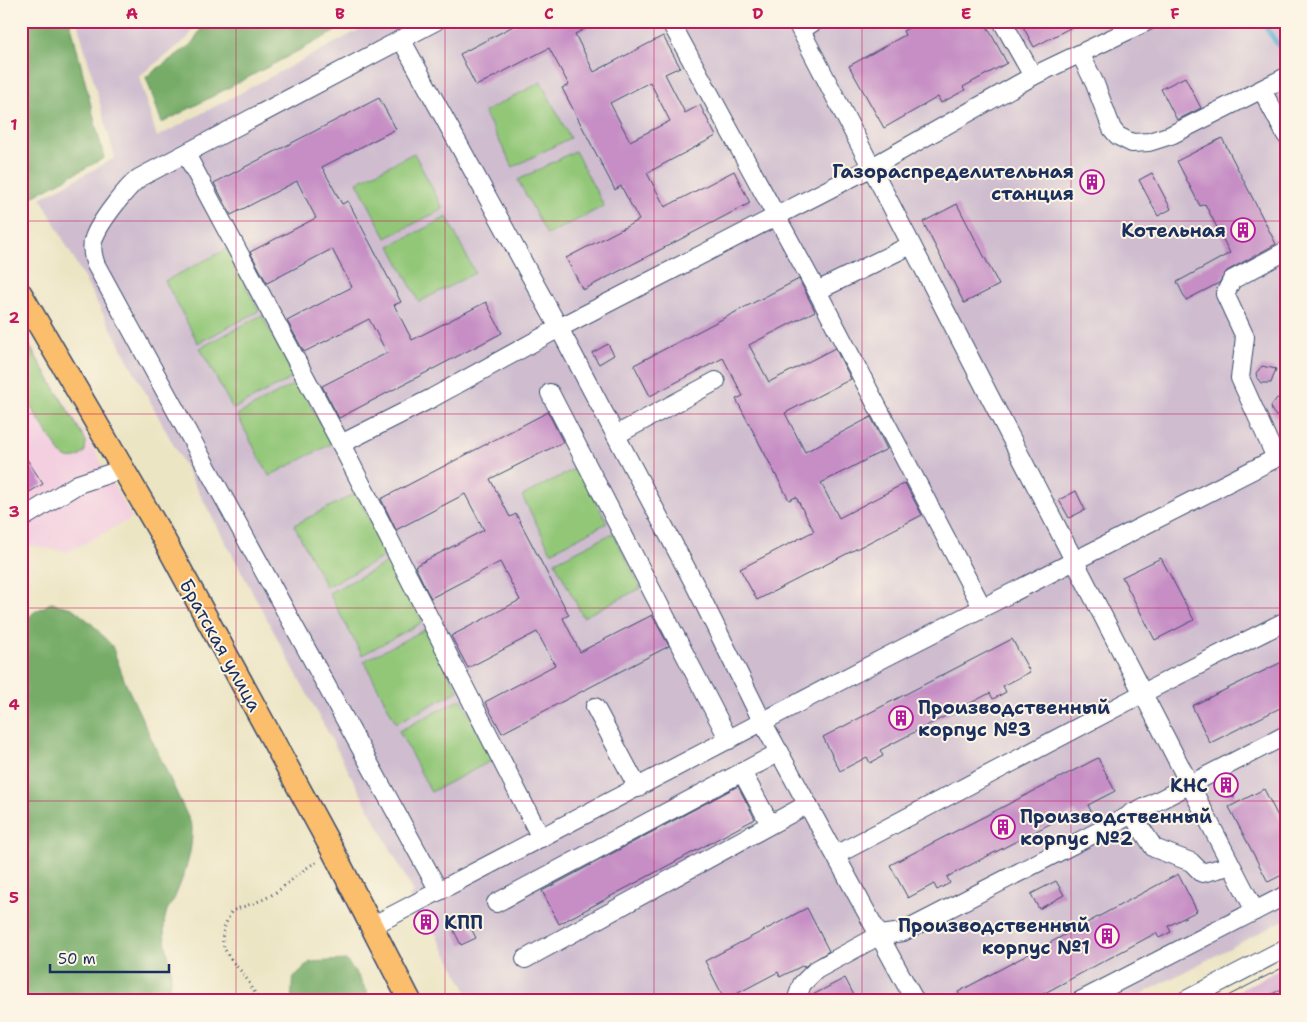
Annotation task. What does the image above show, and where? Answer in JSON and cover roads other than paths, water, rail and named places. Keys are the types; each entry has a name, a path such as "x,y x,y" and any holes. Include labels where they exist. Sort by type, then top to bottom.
{"main road":[{"name":"Братская улица","path":"21,294 124,469 334,853 410,1001"}],"lane":[{"path":"436,21 128,186 94,238 93,256 96,265 439,891"},
{"path":"670,21 817,292 982,607"},
{"path":"1002,21 1032,76"},
{"path":"341,444 432,398 559,328 872,167 1032,76 1062,61 1081,55 1148,21"},
{"path":"804,24 911,245 1074,560 1229,866 1255,911"},
{"path":"401,40 559,328 695,585 763,722 915,1001"},
{"path":"1081,55 1095,84 1112,129 1118,136 1132,143 1149,142 1171,135 1286,77"},
{"path":"1262,90 1286,135"},
{"path":"186,154 341,444 542,838"},
{"path":"817,292 911,245"},
{"path":"372,926 982,607 1281,455 1240,378 1245,337 1225,294 1232,280 1286,251"},
{"path":"616,435 716,381"},
{"path":"550,393 729,740"},
{"path":"21,519 78,484 124,469"},
{"path":"836,855 1141,694 1286,621"},
{"path":"595,707 638,788"},
{"path":"796,1001 798,992 810,974 880,935 903,932 1131,813 1286,735"},
{"path":"496,903 780,752"},
{"path":"742,772 770,824"},
{"path":"525,959 808,804"},
{"path":"1131,813 1154,848 1191,862 1202,873 1229,866"},
{"path":"1080,1001 1286,895"},
{"path":"1184,1001 1286,948"}],"waterway":[{"path":"1261,21 1286,56"}],"place":[{"name":"Газораспределительная станция","path":"1092,182"},
{"name":"Котельная","path":"1243,230"},
{"name":"Производственный корпус №3","path":"901,718"},
{"name":"КНС","path":"1226,785"},
{"name":"Производственный корпус №2","path":"1003,827"},
{"name":"КПП","path":"426,922"},
{"name":"Производственный корпус №1","path":"1107,936"}]}
